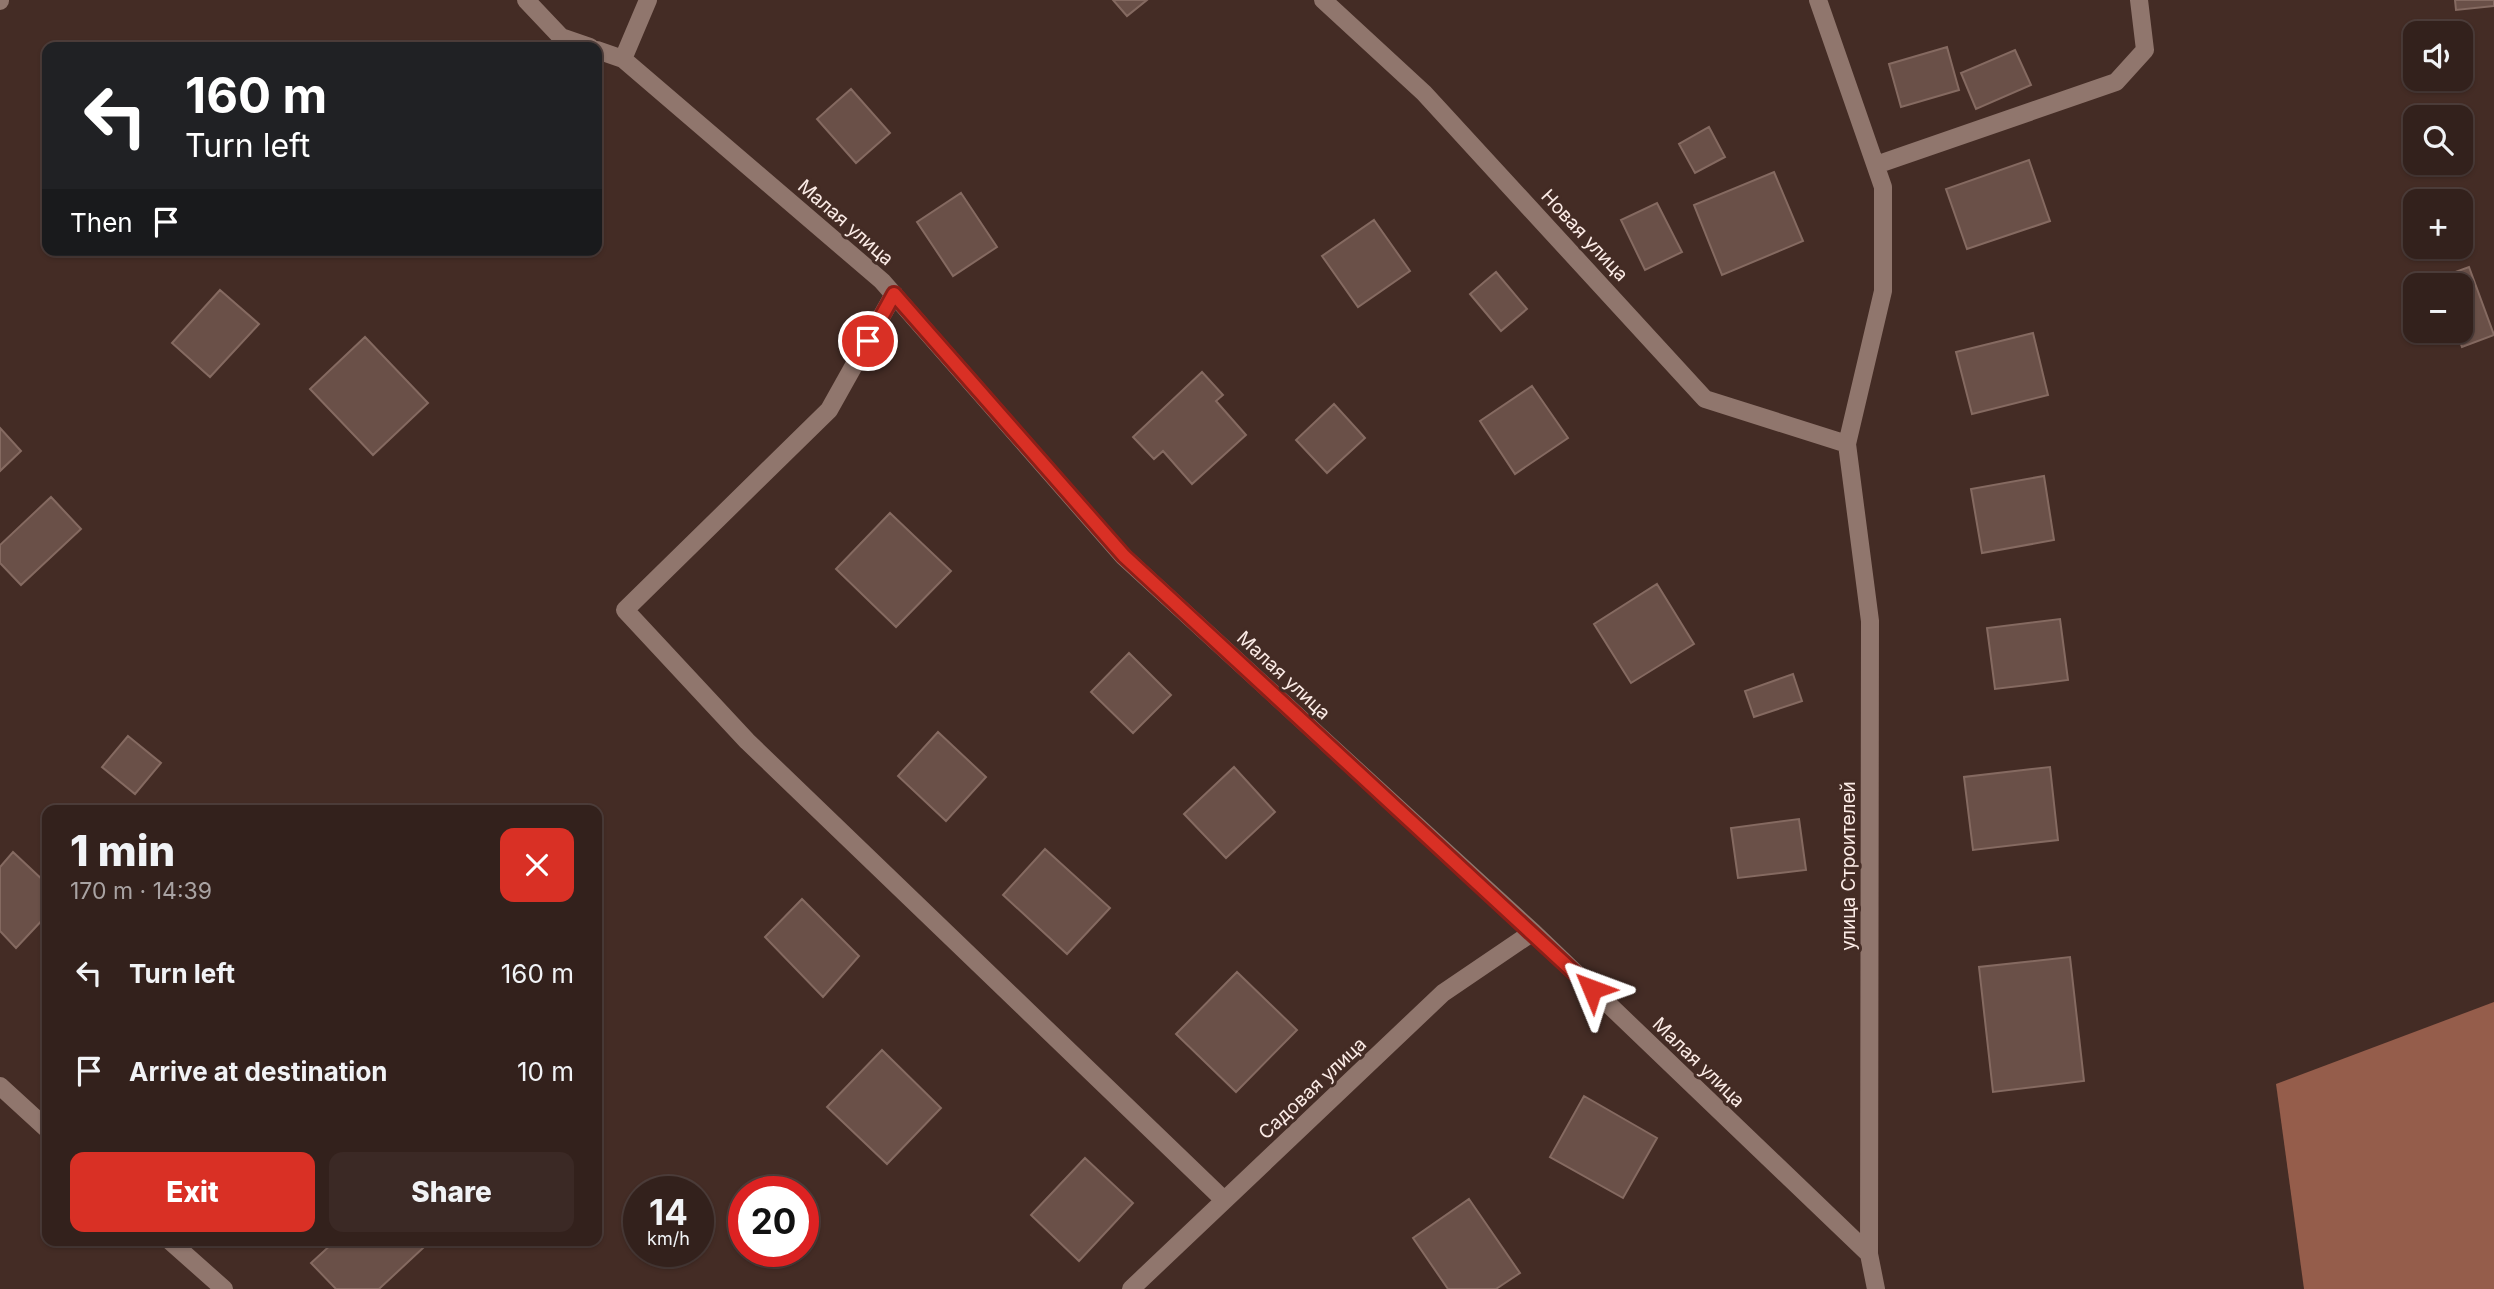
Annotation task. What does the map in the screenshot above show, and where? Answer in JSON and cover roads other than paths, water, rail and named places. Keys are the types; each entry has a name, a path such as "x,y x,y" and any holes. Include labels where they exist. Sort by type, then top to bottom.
{"street":[{"path":"526,0 561,37 576,42"},
{"path":"602,52 623,59 648,0"},
{"name":"Новая улица","path":"1324,0 1433,102 1705,399 1847,444"},
{"path":"1818,0 1883,187 1883,291 1847,444"},
{"path":"1876,165 2116,82 2144,50 2139,0"},
{"name":"Малая улица","path":"623,59 882,281 1124,556 1533,932 1869,1254"},
{"path":"894,294 830,410 625,610 747,741 1224,1200"},
{"name":"улица Строителей","path":"1847,444 1870,621 1869,1254 1876,1289"},
{"name":"Садовая улица","path":"1130,1289 1443,993 1533,932"},
{"path":"0,1086 42,1124"},
{"path":"176,1246 224,1289"}]}
